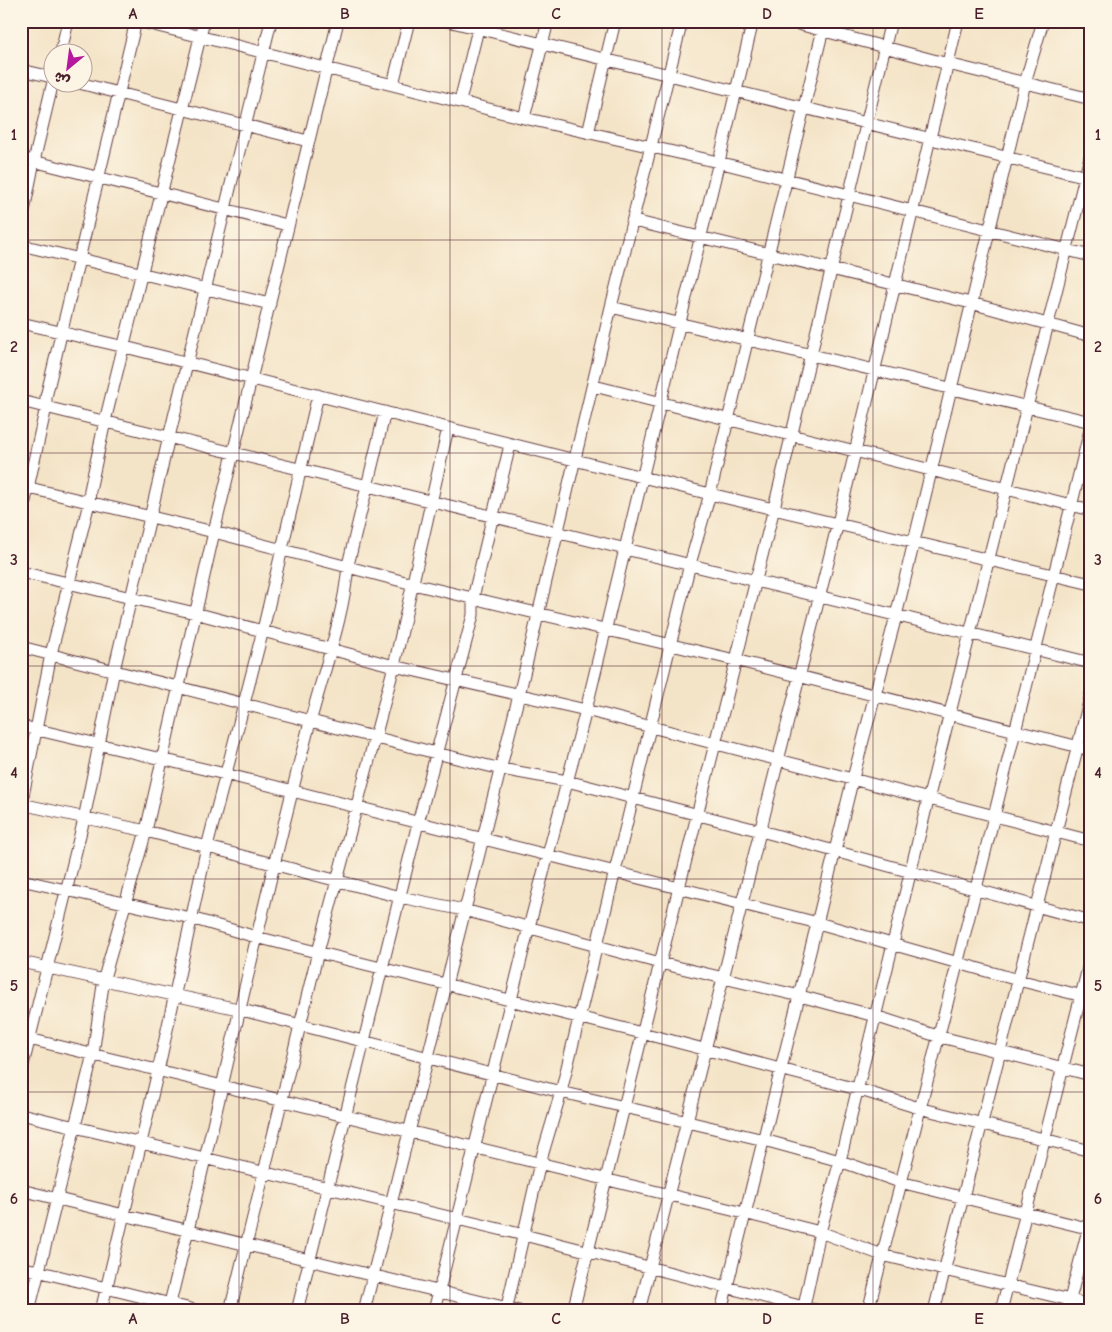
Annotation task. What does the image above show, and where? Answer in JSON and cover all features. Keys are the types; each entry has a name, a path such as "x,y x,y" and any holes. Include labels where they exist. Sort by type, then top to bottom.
{"street":[{"path":"63,42 68,21"},
{"path":"21,518 25,487 46,407 46,397 97,177 137,21 264,51 524,118 718,162 1091,256"},
{"path":"204,21 106,421 70,583 51,654 21,805 146,831 400,897 464,910 660,962 800,996 875,1016 937,1036 1091,1075"},
{"path":"21,1073 25,1038 47,969 84,819 114,670 271,21"},
{"path":"29,1311 92,1054 104,978 146,831 214,532 338,21"},
{"path":"393,84 409,21"},
{"path":"448,21 480,25 542,46 736,90 930,140 1088,177"},
{"path":"524,118 548,21"},
{"path":"588,133 615,21"},
{"path":"364,1311 481,839 520,695 594,386 611,306 634,221 682,21"},
{"path":"434,1311 494,1075 529,927 586,710 604,629 753,21"},
{"path":"787,21 824,26 885,47 1091,99"},
{"path":"573,1311 604,1180 698,815 714,743 792,436 891,21"},
{"path":"639,1311 670,1195 838,523 958,21"},
{"path":"721,1311 853,778 896,616 1006,158 1043,21"},
{"path":"460,101 480,25"},
{"path":"506,1309 540,1163 561,1092 652,728 670,645 710,494 824,26"},
{"path":"21,70 42,75"},
{"path":"92,86 308,141"},
{"path":"21,226 34,162 52,92"},
{"path":"803,1308 820,1232 840,1160 1066,249 1088,177 1091,153"},
{"path":"21,158 287,225"},
{"path":"634,221 831,271 971,303 1091,336"},
{"path":"21,245 270,304"},
{"path":"611,306 1028,406 1091,424 958,961 937,1036 868,1311"},
{"path":"21,323 125,347 710,494 1091,584"},
{"path":"594,386 1091,510"},
{"path":"101,1311 142,1143 207,847 263,630 318,395"},
{"path":"21,401 819,595 1034,650 1091,662"},
{"path":"169,1307 223,1085 238,1008 310,721 330,649 385,412"},
{"path":"230,1311 318,952 394,666 448,428"},
{"path":"297,1311 418,823 473,615 474,598 510,445"},
{"path":"25,487 214,532 413,584 735,660 1091,750"},
{"path":"21,572 263,630 394,666 586,710 778,758 928,800 1091,841"},
{"path":"21,648 178,686 501,769 567,781 761,830 1091,921"},
{"path":"934,1311 1091,694"},
{"path":"21,726 225,774 615,872 679,890 818,923 958,961 1018,980 1086,996"},
{"path":"21,880 127,902 191,918 256,937 445,983 579,1019 642,1033 857,1089 919,1108 1091,1151"},
{"path":"1001,1311 1062,1068 1086,996 1091,956"},
{"path":"21,962 47,969 104,978 238,1008 561,1092 764,1140 840,1160 900,1182 1025,1213 1090,1225 1069,1306"},
{"path":"25,1038 282,1099 820,1232 882,1255 1007,1285 1069,1306 1091,1305"},
{"path":"21,1114 327,1186 728,1286 819,1311"},
{"path":"21,1190 519,1311"},
{"path":"21,1267 106,1288 169,1307 200,1311"}]}
